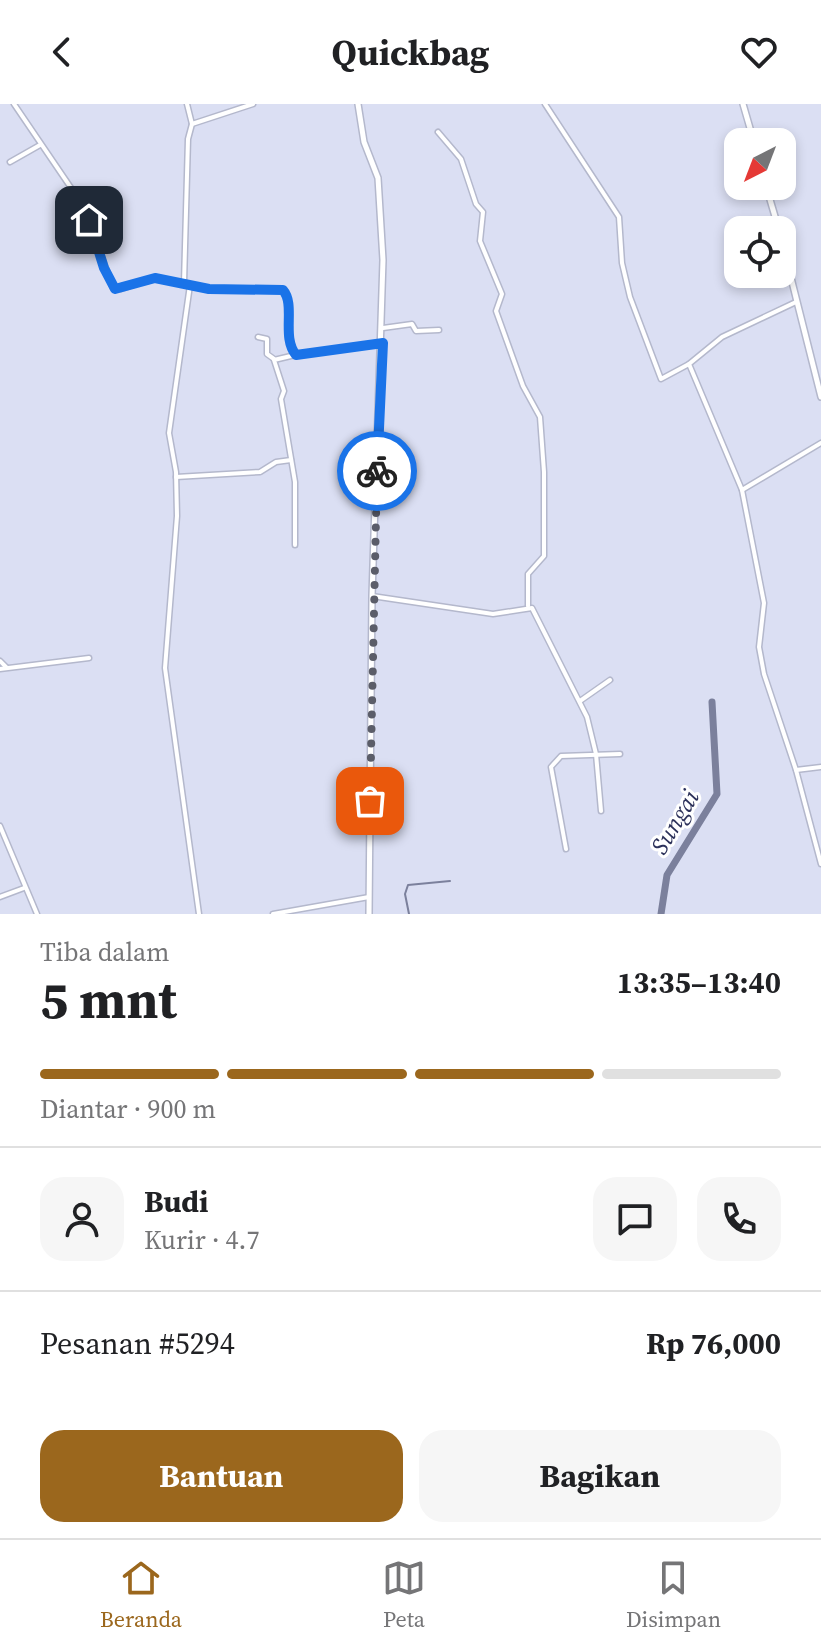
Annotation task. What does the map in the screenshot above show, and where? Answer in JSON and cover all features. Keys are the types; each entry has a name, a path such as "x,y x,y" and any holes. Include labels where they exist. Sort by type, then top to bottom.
{"street":[{"path":"14,104 84,207 113,288 121,289 150,278 211,290 284,290 289,341 295,355"},
{"path":"187,104 192,124 188,139 187,284 169,433 176,477 165,674 199,914"},
{"path":"192,124 253,104"},
{"path":"358,104 364,140 378,178 383,328 372,596 369,914"},
{"path":"545,104 619,217 627,285 643,339 661,379 689,364 722,337 798,301"},
{"path":"743,104 750,128"},
{"path":"438,132 461,159 476,204 483,212 480,241 502,294 495,308 521,382 540,417 544,472 544,556 528,574 528,606 547,634 580,701 596,754 601,811"},
{"path":"10,162 40,145"},
{"path":"794,288 821,397"},
{"path":"383,328 412,324 416,331 439,330"},
{"path":"258,337 267,339 267,354 274,359 284,391 281,399 292,460 295,545"},
{"path":"274,359 383,343"},
{"path":"689,364 742,490 763,593 759,647 764,674 796,770 821,864"},
{"path":"742,490 821,443"},
{"path":"176,477 260,472 276,462 292,460"},
{"path":"372,596 493,614 528,606"},
{"path":"0,661 3,668 89,658"},
{"path":"580,701 610,680"},
{"path":"566,849 551,767 561,756 620,754"},
{"path":"796,770 821,767"},
{"path":"0,826 37,914"},
{"path":"0,897 25,888"},
{"path":"273,914 369,897"}],"waterway":[{"name":"Sungai","path":"661,914 667,875 717,794 712,702"},
{"path":"409,914 405,894 408,885 450,881"}],"way so far":[{"path":"370,801 377,471"}],"route":[{"path":"89,220 104,268 115,289 155,278 209,289 258,287 283,290 287,297 289,341 296,355 300,357 383,343 377,471"}]}
